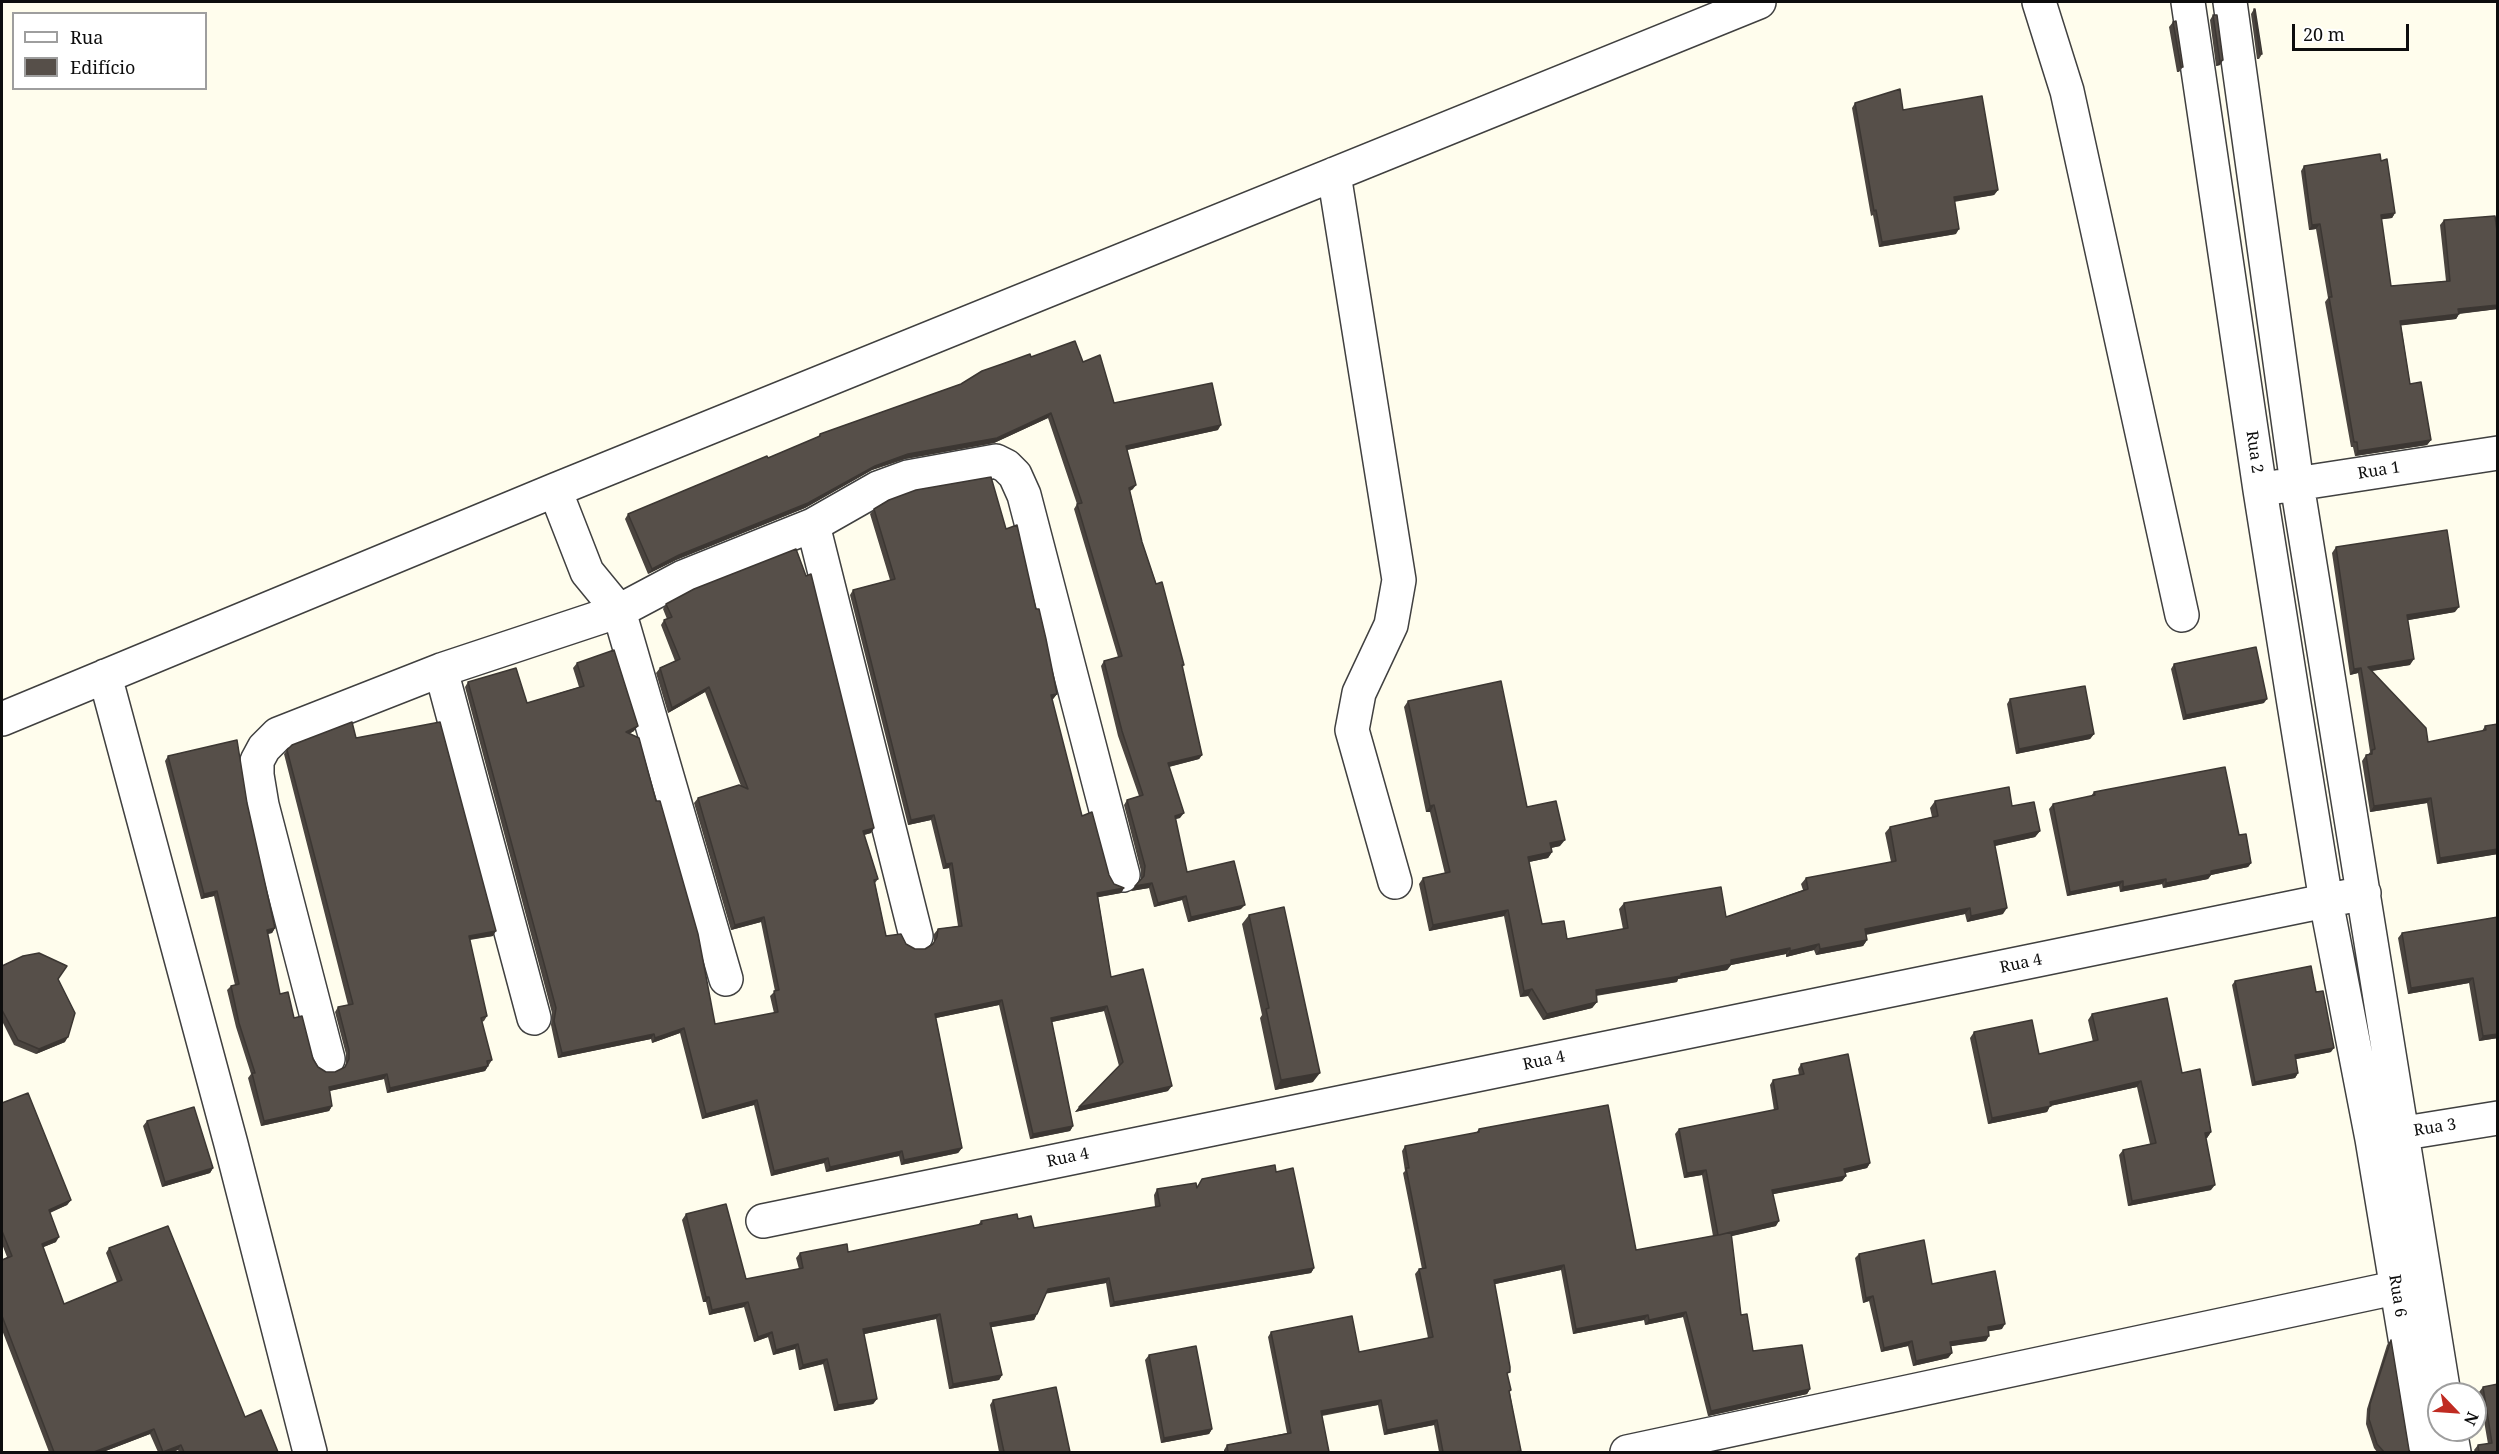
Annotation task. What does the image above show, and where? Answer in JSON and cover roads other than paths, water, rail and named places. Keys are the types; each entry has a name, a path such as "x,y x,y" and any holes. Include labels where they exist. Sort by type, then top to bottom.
{"street":[{"path":"2,719 555,490 1759,2"},
{"path":"2038,2 2067,91 2182,615"},
{"name":"Rua 2","path":"2188,2 2260,490 2326,901"},
{"path":"2230,2 2297,484 2385,1030 2386,1136"},
{"path":"2210,146 2250,140"},
{"path":"1334,174 1399,580 1391,625 1359,693 1352,730 1395,882"},
{"name":"Rua 1","path":"2260,490 2498,453"},
{"path":"328,1059 262,805 256,775 257,761 264,748 278,734 441,670 619,611 683,577 813,525 878,488 908,477 996,461 1006,466 1015,475 1024,495 1123,875"},
{"path":"555,490 587,572 619,611 726,978"},
{"path":"813,525 916,936"},
{"path":"441,670 534,1018"},
{"path":"105,676 228,1132 310,1452"},
{"path":"2290,681 2329,679"},
{"name":"Rua 4","path":"763,1221 2364,893"},
{"path":"2326,901 2352,1034 2386,1136"},
{"path":"2352,1034 2385,1030"},
{"name":"Rua 3","path":"2386,1136 2498,1118"},
{"name":"Rua 6","path":"2386,1136 2411,1285 2424,1452"},
{"path":"1627,1452 2411,1285"},
{"name":"Rua 6","path":"2411,1285 2440,1382"}]}
